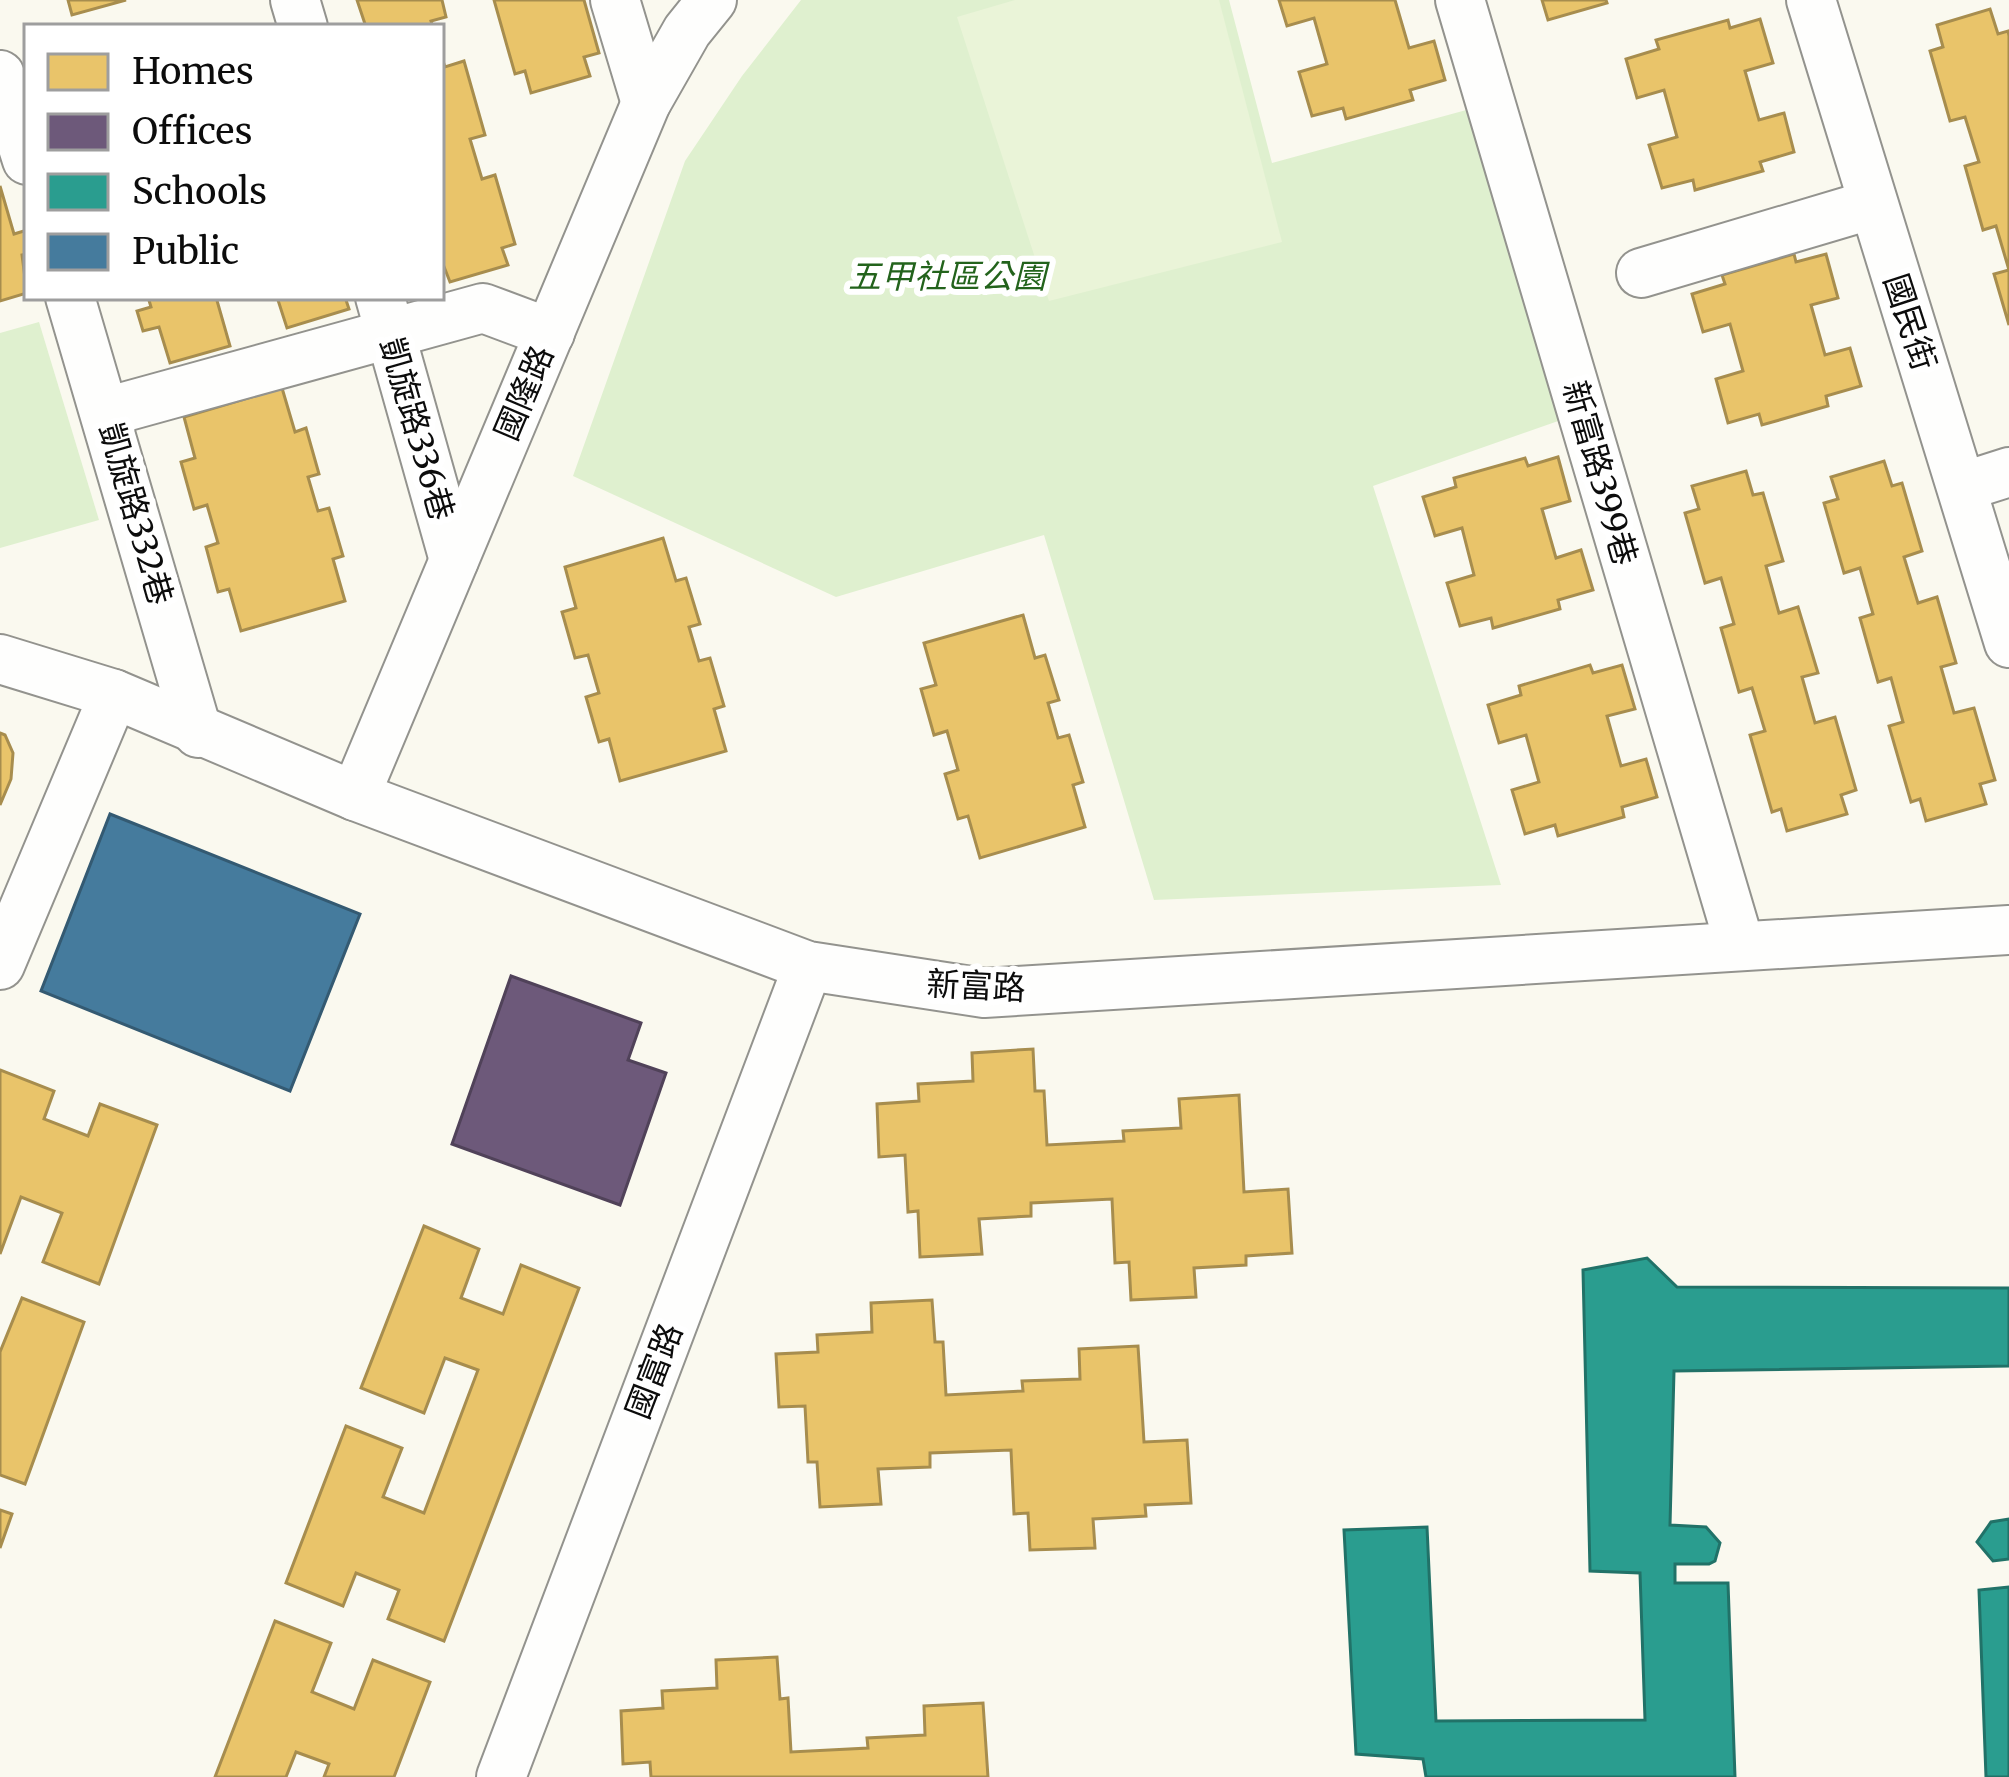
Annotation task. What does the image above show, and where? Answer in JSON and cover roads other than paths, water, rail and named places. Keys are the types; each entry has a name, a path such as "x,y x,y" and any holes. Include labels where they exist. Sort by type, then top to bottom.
{"street":[{"path":"615,0 646,104"},
{"name":"國隆路","path":"355,796 646,104 687,31 712,0"},
{"name":"新富路399巷","path":"1460,0 1740,946"},
{"name":"國民街","path":"1811,0 2009,643"},
{"path":"0,74 24,150"},
{"path":"1641,273 1873,204"},
{"name":"凱旋路332巷","path":"71,300 198,733"},
{"path":"106,412 385,315 483,308 550,333"},
{"name":"凱旋路336巷","path":"385,315 454,560"},
{"path":"1962,487 2009,472"},
{"name":"新富路","path":"0,659 114,694 355,796 808,966 984,993 2009,930"},
{"path":"0,965 114,694"},
{"name":"國富路","path":"501,1777 808,966"}],"park label":[{"name":"五甲社區公園","path":"947,276"}]}
